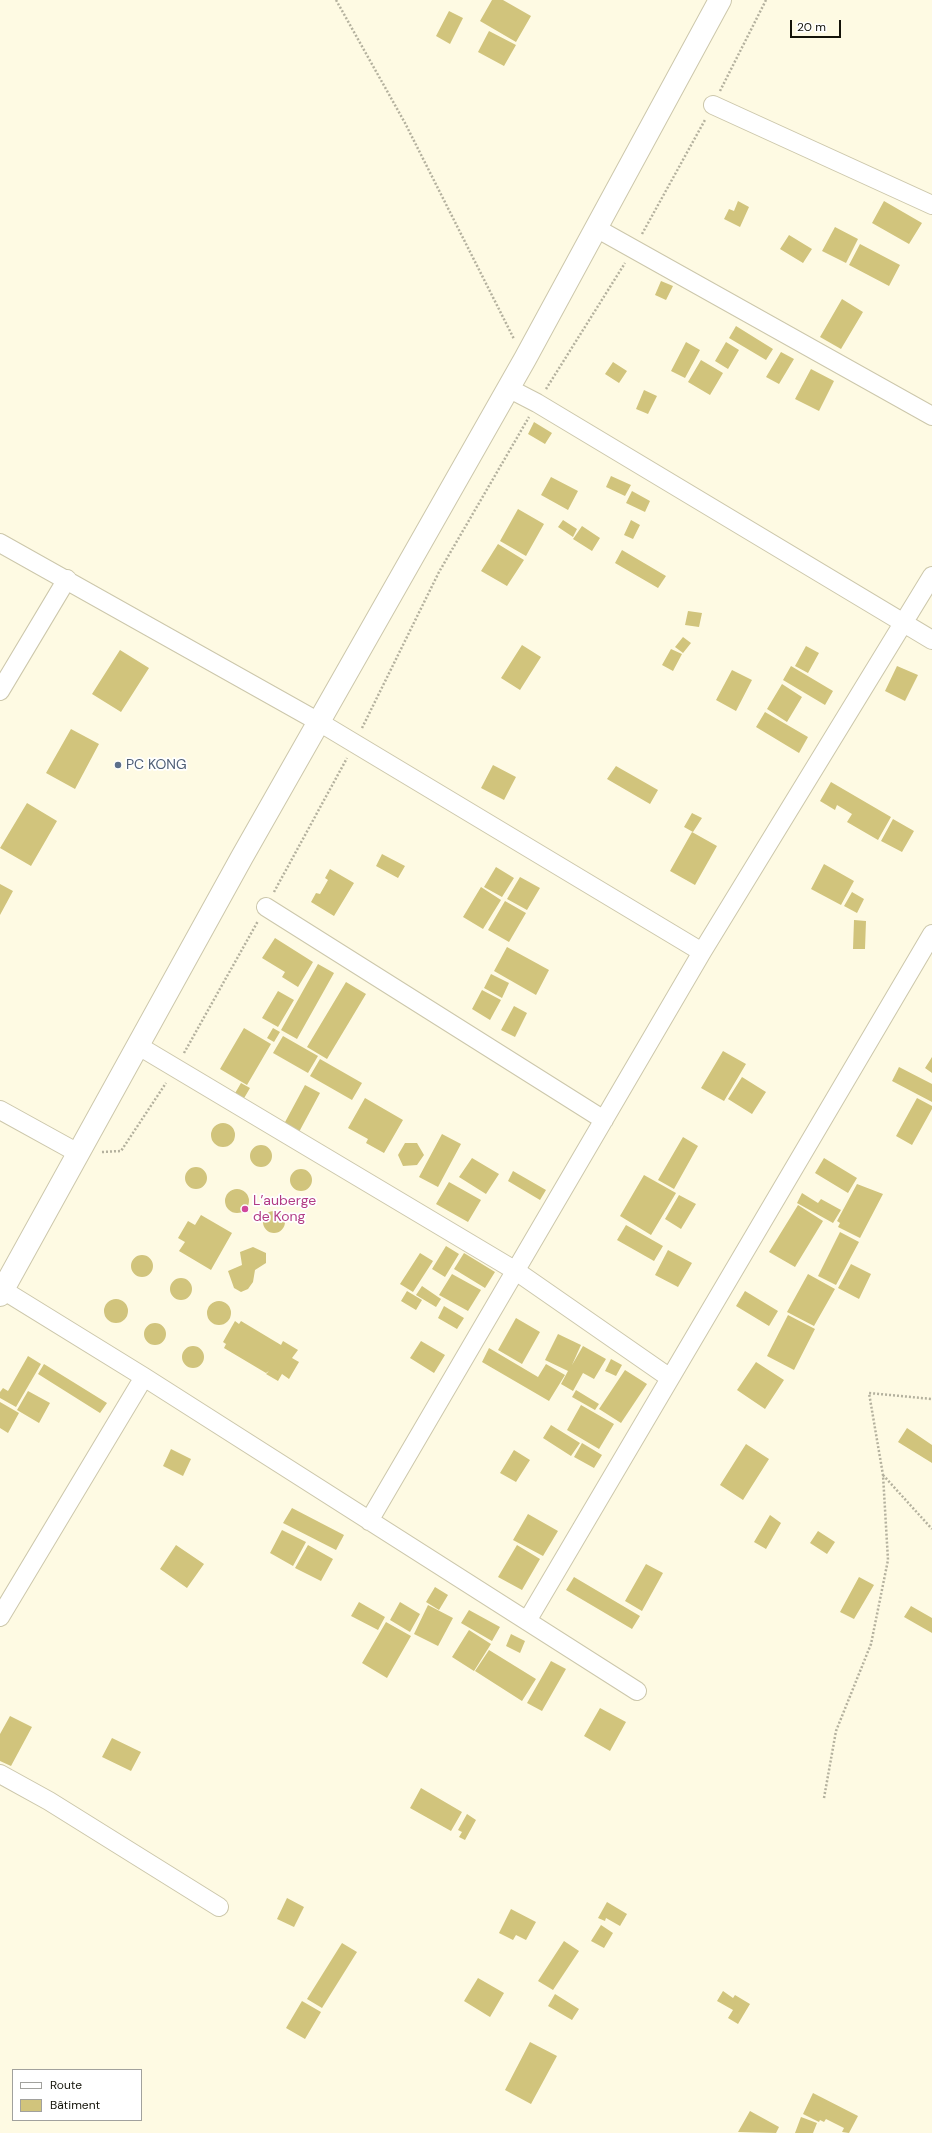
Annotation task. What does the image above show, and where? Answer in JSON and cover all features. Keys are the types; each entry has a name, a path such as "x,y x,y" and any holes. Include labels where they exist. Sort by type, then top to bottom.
{"main road":[{"path":"1,1293 137,1045 318,722 525,359 720,0"}],"street":[{"path":"713,105 932,206"},
{"path":"596,228 932,416"},
{"path":"508,388 537,403 932,640"},
{"path":"0,543 67,579 318,722 702,952"},
{"path":"369,1521 702,952 932,576"},
{"path":"0,691 67,579"},
{"path":"266,907 604,1120"},
{"path":"527,1621 932,934"},
{"path":"137,1045 516,1271 670,1378"},
{"path":"0,1110 78,1153"},
{"path":"1,1293 144,1377 636,1691"},
{"path":"0,1617 144,1377"},
{"path":"0,1774 49,1801 219,1907"}],"path":[{"path":"336,0 405,123 525,359"},
{"path":"78,1153 121,1151 176,1068 355,744 439,572 537,403 634,248 713,105 766,0"},
{"path":"824,1798 836,1731 871,1644 888,1560 883,1475 869,1393 932,1399"},
{"path":"883,1475 932,1529"}],"building":[{"path":"492,0 503,0 531,16 516,42 480,21"},
{"path":"449,11 463,18 450,44 436,36"},
{"path":"489,31 516,45 504,66 478,52"},
{"path":"738,201 749,207 740,227 724,219 729,209 734,211"},
{"path":"884,201 922,223 909,244 872,223"},
{"path":"835,227 858,239 846,263 822,251"},
{"path":"789,235 812,249 803,263 780,249"},
{"path":"860,244 900,265 889,286 849,265"},
{"path":"661,281 673,286 666,300 655,295"},
{"path":"842,299 863,312 841,349 820,337"},
{"path":"736,326 773,349 766,360 729,338"},
{"path":"686,342 700,350 685,378 671,371"},
{"path":"726,342 739,350 728,369 715,361"},
{"path":"781,352 794,359 779,384 766,377"},
{"path":"701,360 723,373 710,395 688,382"},
{"path":"613,362 627,371 619,383 605,374"},
{"path":"811,369 834,381 819,411 795,399"},
{"path":"644,390 657,396 648,414 636,409"},
{"path":"534,422 552,433 545,444 528,434"},
{"path":"611,476 631,485 625,496 606,487"},
{"path":"551,477 578,491 568,510 541,495"},
{"path":"632,491 650,501 645,512 626,503"},
{"path":"518,509 544,524 526,556 500,541"},
{"path":"563,520 577,529 573,537 558,527"},
{"path":"631,520 640,525 633,539 624,535"},
{"path":"582,526 600,538 592,551 573,539"},
{"path":"498,544 524,560 507,586 481,571"},
{"path":"622,550 666,576 658,588 615,563"},
{"path":"688,611 702,613 699,627 685,625"},
{"path":"683,637 691,643 683,653 675,647"},
{"path":"522,645 541,657 520,690 501,678"},
{"path":"806,646 819,653 808,673 795,666"},
{"path":"671,649 682,654 673,671 662,665"},
{"path":"120,650 149,668 121,712 92,694"},
{"path":"791,666 833,691 825,705 783,680"},
{"path":"897,666 918,675 905,701 885,691"},
{"path":"732,670 752,680 736,711 716,700"},
{"path":"782,684 802,697 787,722 767,709"},
{"path":"765,712 808,737 799,753 756,727"},
{"path":"71,729 99,744 75,789 46,773"},
{"path":"493,765 516,777 504,800 481,788"},
{"path":"616,766 658,790 650,804 607,779"},
{"path":"831,782 891,817 878,840 847,822 852,814 837,805 835,810 820,801"},
{"path":"27,803 57,821 31,866 0,848"},
{"path":"692,813 702,818 693,832 684,827"},
{"path":"893,819 914,831 902,852 881,841"},
{"path":"692,832 717,846 695,885 670,871"},
{"path":"382,854 405,866 398,878 376,866"},
{"path":"824,864 854,881 841,905 811,889"},
{"path":"496,867 514,878 502,897 484,887"},
{"path":"330,869 354,883 334,916 311,902 316,893 320,894 328,880 325,878"},
{"path":"520,877 540,888 527,910 507,899"},
{"path":"0,884 13,891 0,915"},
{"path":"481,887 501,900 483,929 463,917"},
{"path":"852,892 864,899 857,913 844,906"},
{"path":"505,901 526,913 509,942 488,930"},
{"path":"854,920 866,921 865,949 853,949"},
{"path":"275,938 313,962 298,987 282,977 285,972 262,958"},
{"path":"507,947 549,970 536,995 494,971"},
{"path":"318,964 334,973 297,1039 281,1030"},
{"path":"491,974 509,983 502,998 484,988"},
{"path":"346,982 366,994 327,1059 307,1047"},
{"path":"482,990 501,1000 490,1020 472,1009"},
{"path":"278,991 294,1000 278,1027 262,1018"},
{"path":"514,1006 527,1013 515,1037 501,1030"},
{"path":"244,1028 271,1044 247,1085 220,1069"},
{"path":"273,1028 280,1032 274,1042 267,1038"},
{"path":"283,1036 318,1056 308,1073 273,1053"},
{"path":"723,1051 746,1064 724,1101 701,1088"},
{"path":"932,1057 932,1073 925,1068"},
{"path":"320,1059 362,1083 352,1100 310,1076"},
{"path":"899,1067 932,1084 932,1102 892,1081"},
{"path":"742,1077 766,1092 752,1114 728,1099"},
{"path":"241,1083 250,1088 243,1100 234,1095"},
{"path":"305,1085 320,1093 299,1132 284,1124"},
{"path":"365,1098 403,1120 384,1153 366,1143 368,1139 348,1128"},
{"path":"917,1098 932,1106 932,1109 912,1145 896,1136"},
{"path":"223,1123 231,1127 235,1135 231,1143 223,1147 215,1143 211,1135 215,1127"},
{"path":"442,1134 461,1144 438,1187 419,1177"},
{"path":"683,1137 698,1146 674,1189 658,1180"},
{"path":"405,1143 417,1143 424,1155 417,1165 403,1166 398,1155"},
{"path":"261,1145 269,1148 272,1156 269,1164 261,1167 253,1164 250,1156 253,1148"},
{"path":"472,1158 499,1174 486,1194 459,1177"},
{"path":"824,1158 857,1178 848,1193 815,1173"},
{"path":"196,1167 200,1168 206,1174 206,1182 200,1188 196,1189 192,1188 186,1182 185,1178 186,1174 192,1168"},
{"path":"301,1169 309,1172 312,1180 309,1188 301,1191 293,1188 290,1180 293,1172"},
{"path":"513,1171 546,1190 540,1200 508,1181"},
{"path":"644,1175 676,1193 651,1235 620,1216"},
{"path":"449,1182 481,1200 468,1222 436,1204"},
{"path":"857,1184 883,1194 860,1238 838,1227 840,1223 837,1221"},
{"path":"237,1189 245,1193 249,1201 245,1209 237,1213 229,1209 225,1201 229,1193"},
{"path":"802,1193 818,1203 821,1199 841,1210 833,1223 797,1203"},
{"path":"679,1195 696,1204 681,1229 665,1219"},
{"path":"798,1205 823,1221 795,1267 769,1252"},
{"path":"270,1211 278,1211 285,1218 285,1226 278,1233 270,1233 263,1226 263,1218"},
{"path":"201,1215 232,1233 211,1270 179,1251 185,1242 178,1238 188,1221 195,1225"},
{"path":"626,1225 663,1246 654,1261 617,1240"},
{"path":"840,1232 859,1242 836,1285 818,1276"},
{"path":"446,1246 459,1254 445,1277 432,1269"},
{"path":"253,1247 266,1253 266,1263 255,1270 253,1282 248,1289 241,1292 234,1288 228,1271 242,1265 240,1252"},
{"path":"668,1250 692,1263 678,1287 655,1275"},
{"path":"420,1253 433,1261 413,1292 400,1284"},
{"path":"464,1253 495,1272 485,1288 454,1269"},
{"path":"138,1255 146,1255 153,1262 153,1270 146,1277 138,1277 131,1270 131,1262"},
{"path":"851,1264 871,1274 859,1299 838,1288"},
{"path":"452,1274 481,1290 468,1311 439,1295"},
{"path":"808,1274 835,1289 814,1326 787,1312"},
{"path":"181,1278 189,1281 192,1289 189,1297 181,1300 173,1297 170,1289 173,1281"},
{"path":"422,1286 441,1299 436,1307 416,1295"},
{"path":"407,1291 422,1300 416,1310 401,1301"},
{"path":"745,1291 778,1311 769,1326 736,1306"},
{"path":"111,1299 121,1299 128,1306 128,1316 121,1323 111,1323 104,1316 104,1306"},
{"path":"219,1301 224,1302 230,1308 230,1318 224,1324 219,1325 214,1324 208,1318 207,1313 208,1308 214,1302"},
{"path":"444,1306 464,1318 457,1329 438,1318"},
{"path":"788,1315 815,1329 794,1370 767,1356"},
{"path":"516,1318 540,1332 522,1364 498,1350"},
{"path":"235,1321 239,1324 241,1321 281,1345 283,1341 298,1350 292,1358 299,1362 289,1379 282,1374 278,1381 266,1374 269,1371 266,1373 224,1348 226,1344 223,1342"},
{"path":"151,1323 159,1323 166,1330 166,1338 159,1345 151,1345 144,1338 144,1330"},
{"path":"558,1334 581,1345 572,1365 583,1346 606,1359 594,1379 583,1373 573,1391 561,1384 568,1371 545,1360"},
{"path":"421,1341 445,1355 434,1373 410,1358"},
{"path":"193,1346 201,1349 204,1357 201,1365 193,1368 185,1365 182,1357 185,1349"},
{"path":"489,1348 538,1377 546,1364 565,1375 549,1401 482,1362"},
{"path":"28,1356 41,1364 16,1407 0,1398 0,1392 3,1388 8,1391"},
{"path":"611,1359 622,1365 616,1376 605,1371"},
{"path":"756,1362 784,1380 765,1409 737,1390"},
{"path":"44,1364 107,1403 100,1413 38,1374"},
{"path":"625,1370 647,1384 621,1423 599,1409"},
{"path":"576,1390 599,1404 595,1410 572,1397"},
{"path":"28,1391 50,1403 39,1423 17,1410"},
{"path":"0,1402 19,1413 8,1433 0,1428"},
{"path":"581,1405 614,1424 599,1449 567,1430"},
{"path":"551,1425 580,1443 571,1456 543,1438"},
{"path":"907,1428 932,1445 932,1463 898,1442"},
{"path":"582,1443 602,1455 594,1468 574,1457"},
{"path":"746,1444 769,1459 743,1500 720,1485"},
{"path":"171,1449 191,1459 183,1476 163,1466"},
{"path":"514,1450 530,1460 516,1482 500,1473"},
{"path":"292,1508 344,1535 336,1550 283,1523"},
{"path":"528,1514 558,1531 543,1556 513,1540"},
{"path":"770,1515 781,1523 766,1549 754,1542"},
{"path":"282,1530 306,1542 293,1566 270,1553"},
{"path":"818,1531 835,1542 827,1554 810,1543"},
{"path":"176,1545 204,1564 187,1588 160,1569"},
{"path":"308,1545 333,1559 321,1581 295,1568"},
{"path":"517,1545 540,1559 522,1590 498,1577"},
{"path":"646,1564 663,1573 642,1611 625,1601"},
{"path":"574,1577 640,1616 632,1629 566,1590"},
{"path":"859,1577 874,1585 854,1619 840,1612"},
{"path":"435,1587 448,1595 439,1610 426,1602"},
{"path":"359,1602 385,1617 378,1630 351,1616"},
{"path":"400,1602 420,1614 410,1632 390,1620"},
{"path":"428,1605 453,1618 438,1646 414,1634"},
{"path":"911,1606 932,1618 932,1633 904,1617"},
{"path":"469,1610 500,1627 492,1641 461,1623"},
{"path":"386,1622 411,1636 387,1678 362,1663"},
{"path":"469,1630 491,1644 474,1671 452,1657"},
{"path":"511,1634 525,1641 520,1653 506,1646"},
{"path":"489,1650 536,1679 522,1701 475,1671"},
{"path":"551,1661 566,1669 542,1711 527,1703"},
{"path":"600,1708 626,1722 610,1751 584,1736"},
{"path":"10,1716 32,1727 11,1766 0,1761 0,1734"},
{"path":"112,1738 141,1752 131,1771 102,1757"},
{"path":"421,1788 462,1812 451,1831 410,1808"},
{"path":"467,1814 476,1820 465,1840 459,1837 462,1832 458,1830"},
{"path":"287,1898 304,1907 294,1927 277,1919"},
{"path":"607,1902 627,1914 620,1926 606,1918 605,1921 598,1918"},
{"path":"511,1909 536,1922 526,1940 516,1935 513,1940 499,1933"},
{"path":"601,1925 613,1933 604,1948 591,1941"},
{"path":"564,1941 579,1951 553,1990 538,1981"},
{"path":"342,1943 357,1952 322,2008 307,1999"},
{"path":"478,1978 504,1993 490,2017 464,2001"},
{"path":"723,1991 733,1998 735,1995 750,2004 738,2024 728,2018 733,2010 717,2001"},
{"path":"555,1994 579,2009 572,2020 548,2006"},
{"path":"302,2001 321,2012 305,2039 286,2028"},
{"path":"530,2042 557,2056 531,2104 505,2090"},
{"path":"813,2093 858,2116 849,2133 842,2132 844,2128 826,2119 824,2122 820,2120 819,2122 803,2114"},
{"path":"750,2111 779,2127 776,2133 738,2132"},
{"path":"801,2117 817,2123 813,2133 795,2133"}],"place":[{"name":"PC KONG","path":"118,765"},
{"name":"L’auberge de Kong","path":"245,1209"}]}
